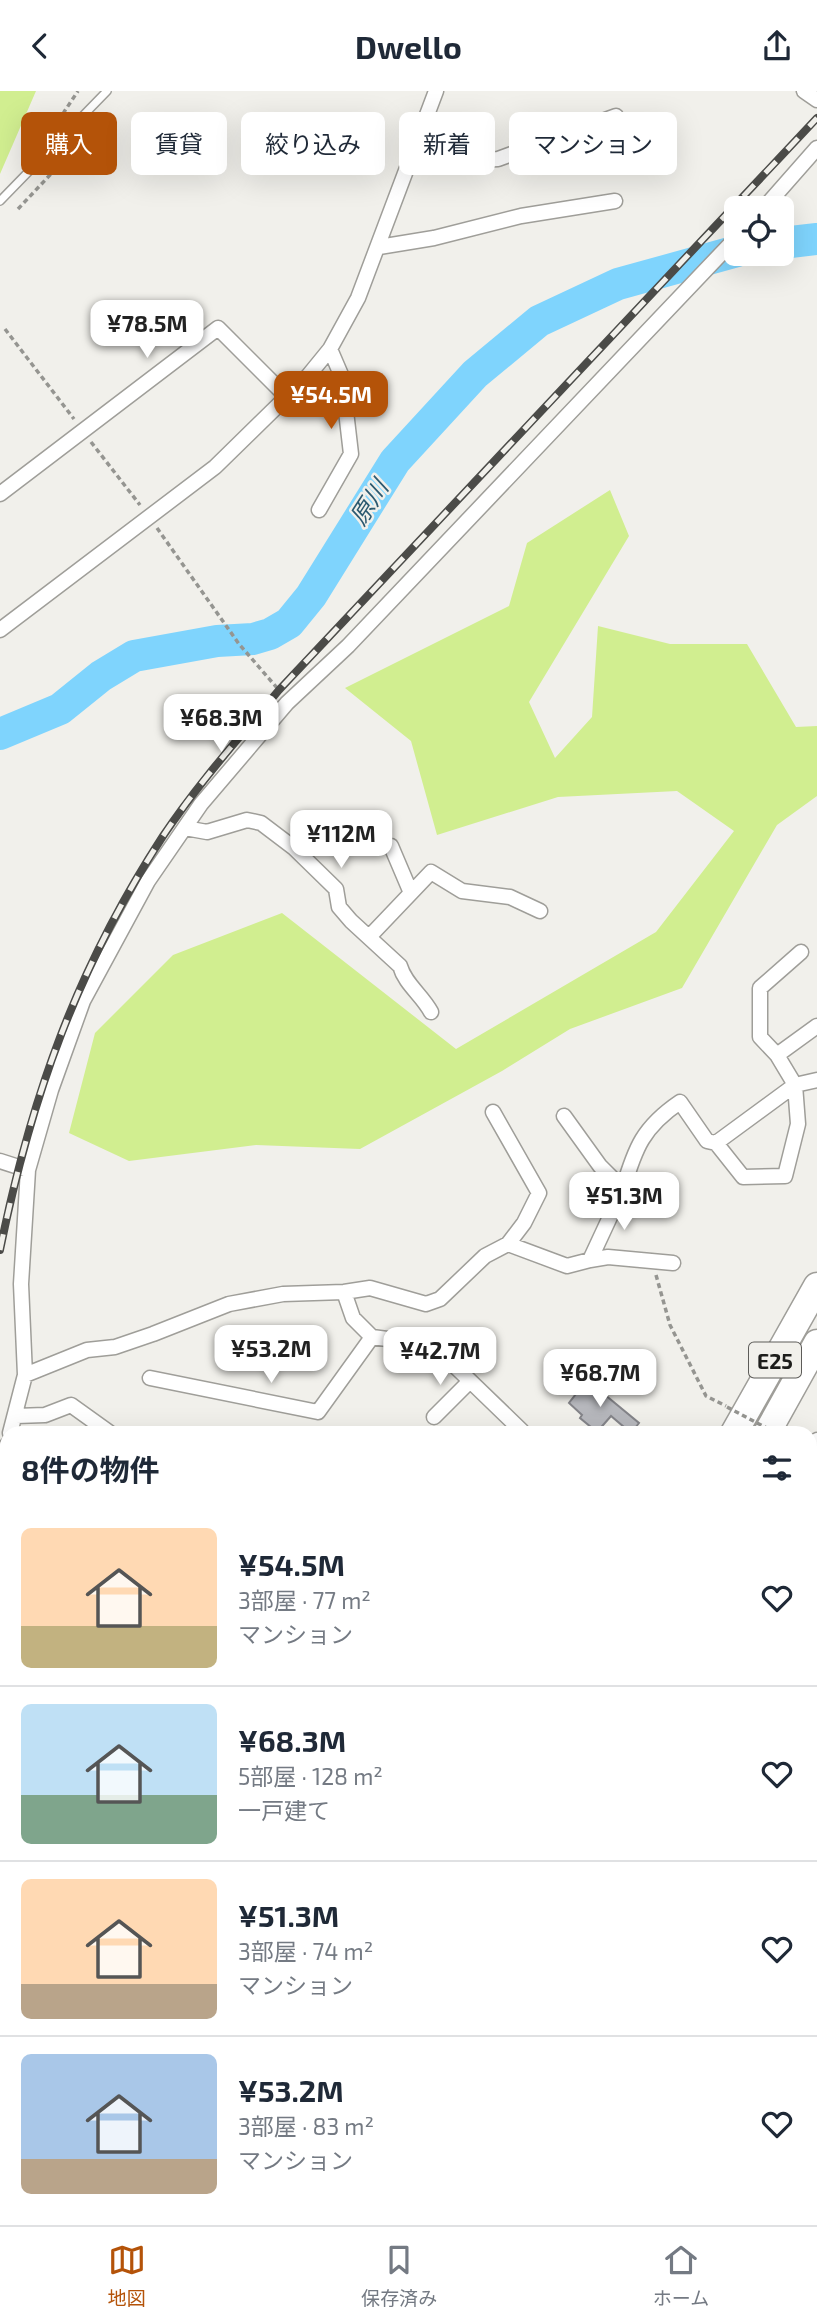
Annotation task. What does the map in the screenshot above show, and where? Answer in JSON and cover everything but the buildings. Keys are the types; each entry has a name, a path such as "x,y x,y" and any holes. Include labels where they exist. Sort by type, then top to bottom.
{"highway":[{"name":"E25","path":"738,1426 817,1286"},
{"name":"E25","path":"771,1426 817,1343"}],"street":[{"path":"429,112 436,91"},
{"path":"804,91 817,100"},
{"path":"775,196 817,148"},
{"path":"0,630 215,467 287,397 330,349 359,298 407,175"},
{"path":"379,247 434,238 521,216 615,201"},
{"path":"12,1426 25,1375 21,1285 28,1170 51,1090 83,1001 148,881 185,828 286,703 348,646 724,251"},
{"path":"0,494 218,328 287,397"},
{"path":"319,510 351,454 342,377 330,349"},
{"path":"185,828 207,832 247,820 261,823 294,848 336,889 339,907 400,966 404,979 422,995 431,1012"},
{"path":"391,846 411,893"},
{"path":"370,936 431,872 462,891 510,897 540,911"},
{"path":"590,1260 623,1189 635,1147 662,1114 680,1102 707,1141 716,1143 743,1177 785,1176 798,1124 795,1085 777,1055 760,1037 760,988 801,952"},
{"path":"777,1055 817,1026"},
{"path":"716,1143 795,1085 817,1080"},
{"path":"25,1375 87,1350 115,1347 153,1334 229,1304 283,1294 344,1292 370,1288 426,1304 440,1299 485,1256 508,1244 524,1223 538,1193 493,1112"},
{"path":"564,1116 600,1166 623,1189"},
{"path":"0,1161 28,1170"},
{"path":"508,1244 567,1266 608,1257 673,1263"},
{"path":"344,1292 353,1318 372,1338 433,1345 517,1426"},
{"path":"150,1378 318,1412 372,1338"},
{"path":"434,1417 470,1381"},
{"path":"16,1416 45,1415 71,1405 100,1426"}],"lane":[{"path":"0,201 107,91"}],"path":[{"path":"19,209 81,142 83,133 64,112 78,91"},
{"path":"159,532 231,634 261,672 275,683 286,703"},
{"path":"651,1262 670,1325 706,1396 763,1426"}],"green space":[{"path":"0,91 36,91 27,112 21,112 21,126 0,174"},
{"path":"610,490 629,536 529,702 555,758 592,717 598,626 670,644 747,644 796,727 817,726 817,796 777,825 682,988 570,1029 502,1071 360,1149 256,1145 129,1161 69,1133 95,1033 173,955 282,913 456,1049 656,932 734,831 677,791 558,797 437,835 411,741 345,688 509,606 527,543"}],"waterway":[{"name":"原川","path":"794,242 817,239"},
{"name":"原川","path":"0,734 60,709 101,676 134,656 217,641 253,639 270,634 289,623 311,596 395,461 475,374 539,321 618,284 724,255"}],"railway":[{"path":"0,1250 26,1139 61,1035 106,935 133,885 176,817 279,690 817,118"}]}
